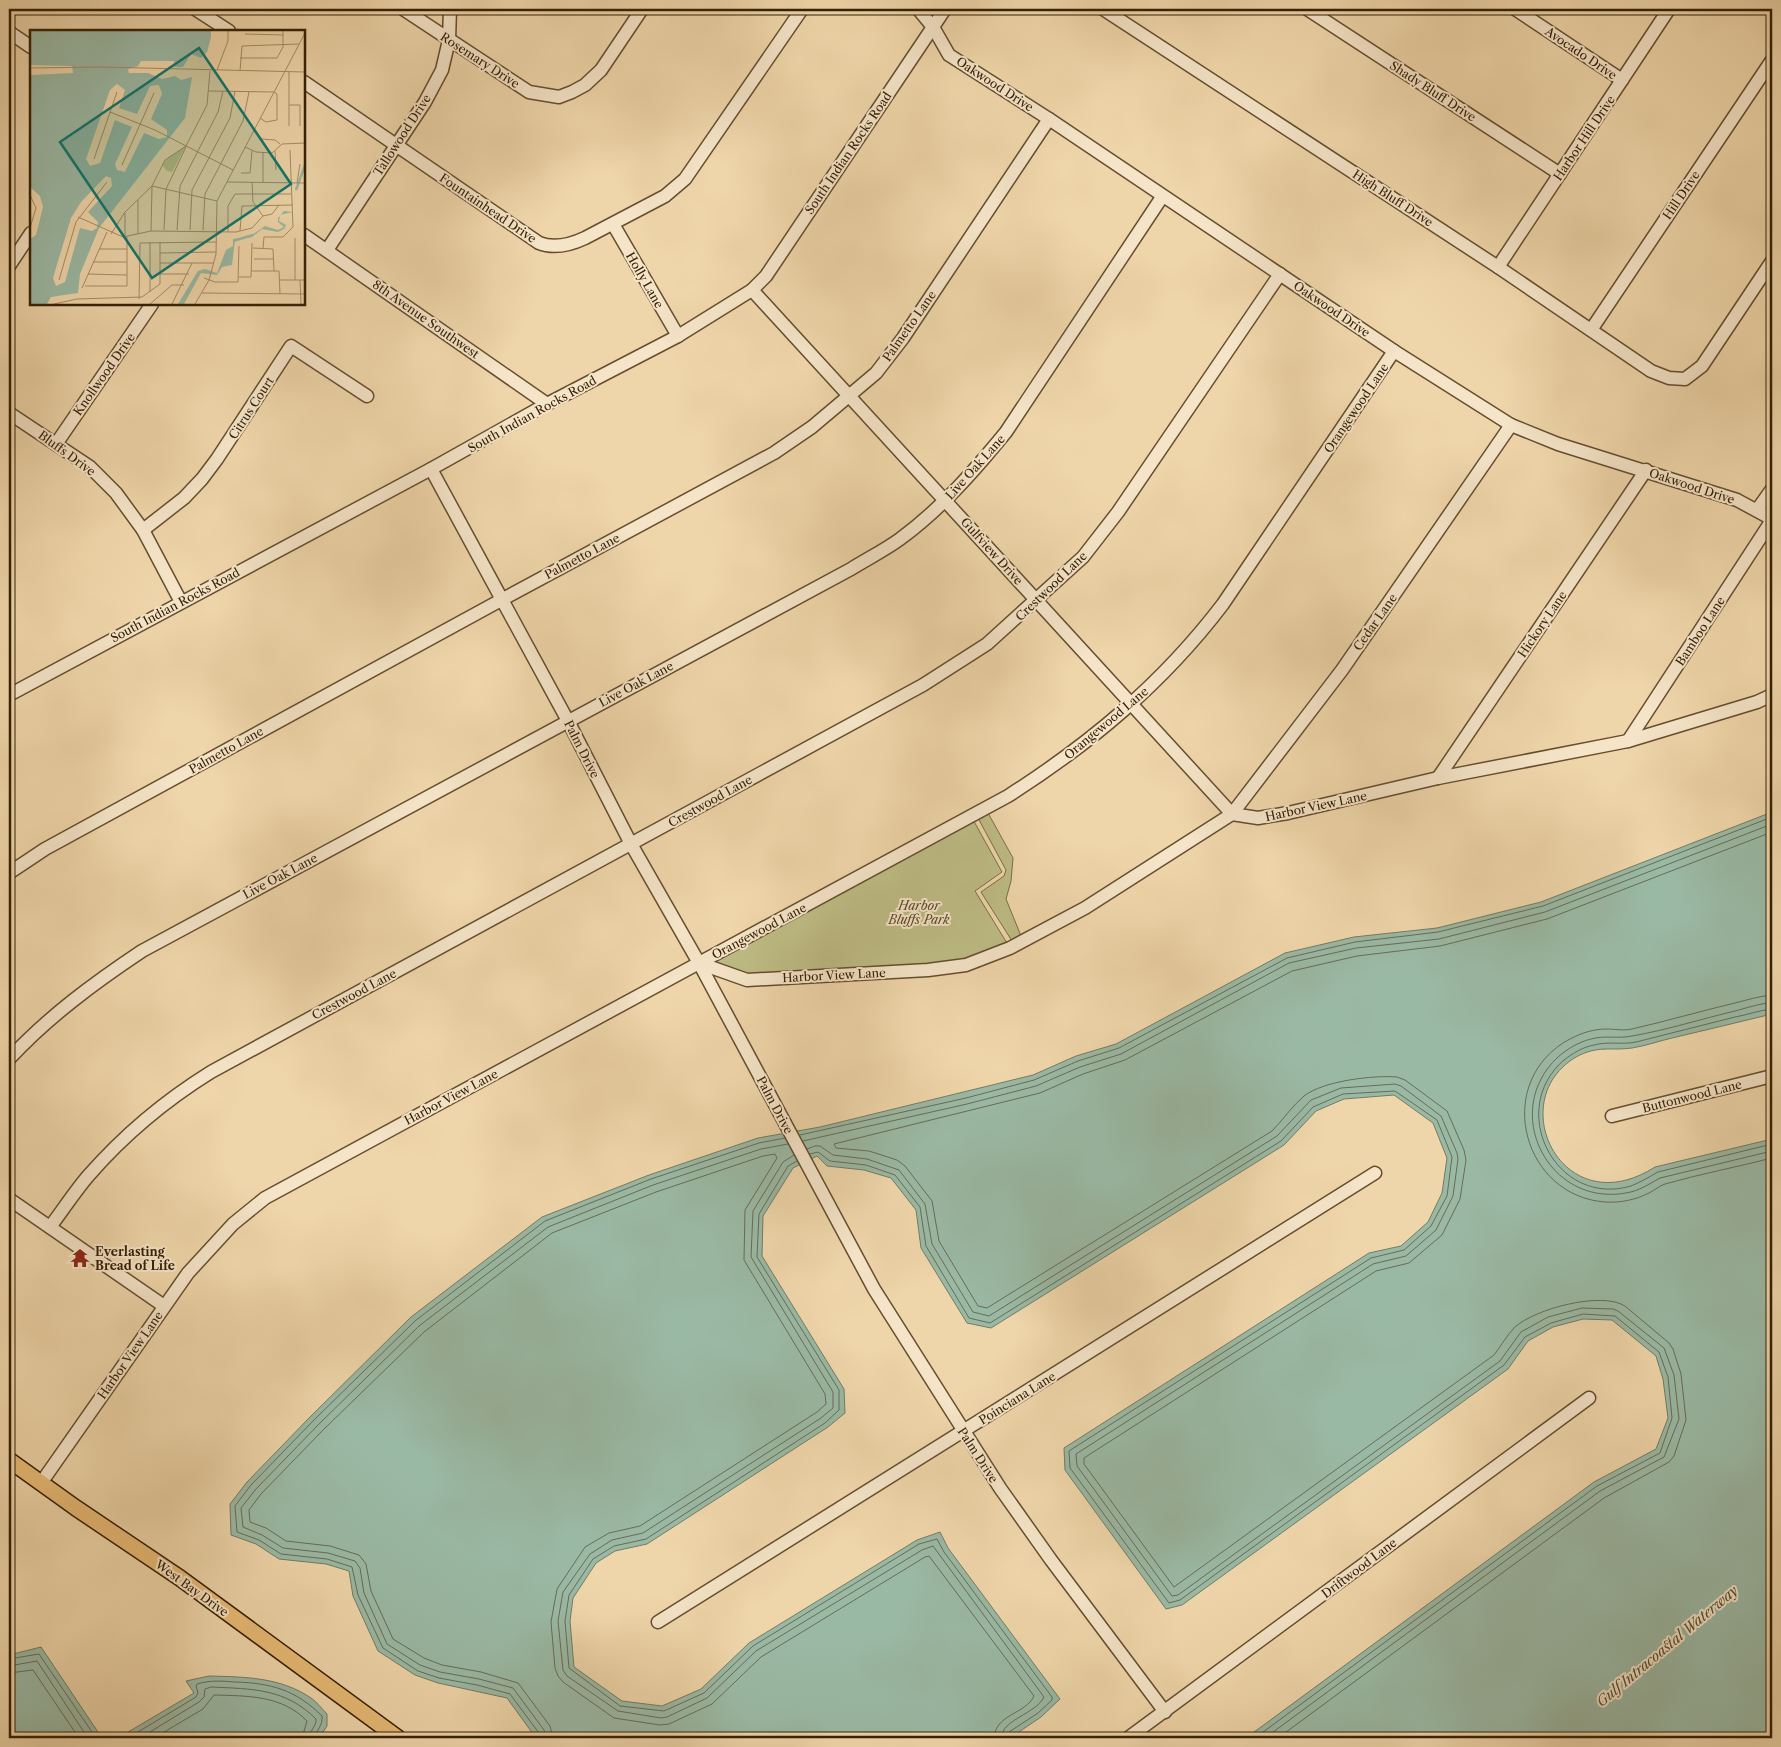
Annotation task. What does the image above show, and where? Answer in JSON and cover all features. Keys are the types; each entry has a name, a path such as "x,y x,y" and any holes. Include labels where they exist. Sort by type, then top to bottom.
{"main road":[{"name":"West Bay Drive","path":"9,1460 180,1578 398,1738"}],"street":[{"path":"195,9 227,30"},
{"name":"Rosemary Drive","path":"403,9 529,92 559,97 585,85 601,70 642,9"},
{"name":"Tallowood Drive","path":"327,250 424,102 442,70 449,40 450,9"},
{"name":"Fountainhead Drive","path":"305,83 539,243 549,247 573,243 613,224 665,196 685,179 802,9"},
{"name":"Oakwood Drive","path":"918,9 933,26 949,55 1049,119 1162,197 1394,351 1510,425 1558,444 1737,500 1772,519"},
{"name":"South Indian Rocks Road","path":"9,695 431,469 547,404 678,336 752,290 771,268 945,9"},
{"name":"High Bluff Drive","path":"1103,9 1498,267 1651,371 1668,378 1685,380 1702,366 1772,261"},
{"name":"Shady Bluff Drive","path":"1307,9 1560,174"},
{"name":"Avocado Drive","path":"1515,9 1622,80"},
{"name":"Harbor Hill Drive","path":"1498,267 1669,9"},
{"path":"9,32 30,46"},
{"name":"Hill Drive","path":"1590,330 1772,60"},
{"name":"Palmetto Lane","path":"9,873 45,849 774,453 812,427 876,373 903,338 1049,119"},
{"name":"Live Oak Lane","path":"9,1060 58,1012 98,980 142,951 851,569 900,539 946,500 980,464 1006,432 1162,197"},
{"name":"Holly Lane","path":"613,224 678,336"},
{"path":"9,266 30,234"},
{"name":"8th Avenue Southwest","path":"305,236 547,404"},
{"name":"Crestwood Lane","path":"50,1227 88,1176 124,1138 187,1087 211,1072 923,685 988,644 1083,557 1118,512 1280,274"},
{"name":"Gulfview Drive","path":"752,290 1232,814"},
{"name":"Knollwood Drive","path":"56,444 151,305"},
{"name":"Citrus Court","path":"143,530 184,498 202,479 291,346 367,396"},
{"name":"Orangewood Lane","path":"699,963 1008,796 1045,773 1083,745 1131,704 1201,633 1223,604 1394,351"},
{"name":"Bluffs Drive","path":"9,413 90,468 116,493 143,530 181,602"},
{"name":"Cedar Lane","path":"1232,814 1342,670 1510,425"},
{"name":"Palm Drive","path":"431,469 503,599 632,844 699,963 874,1289 1000,1488 1051,1560 1165,1712"},
{"name":"Hickory Lane","path":"1438,778 1646,470"},
{"path":"1757,510 1772,489"},
{"name":"Bamboo Lane","path":"1628,741 1772,519"},
{"name":"Harbor View Lane","path":"41,1482 188,1274 209,1248 233,1224 265,1198 699,963 748,980 928,970 966,964 1010,948 1085,908 1232,814 1258,818 1288,814 1438,778 1628,741 1757,702 1772,695"},
{"name":"Buttonwood Lane","path":"1612,1116 1772,1076"},
{"name":"Poinciana Lane","path":"658,1622 1374,1174"},
{"path":"9,1199 164,1306"},
{"name":"Driftwood Lane","path":"1128,1738 1589,1398"}],"green space":[{"path":"988,813 1013,858 1011,881 1006,899 1021,936 1012,941 981,892 1004,876 1006,870 978,818"},
{"name":"Harbor Bluffs Park","path":"971,816 1002,872 975,891 1010,948 966,965 747,980 699,963"}],"water":[{"name":"Gulf Intracoastal Waterway","path":"1772,812 1772,1014 1637,1047 1584,1053 1576,1057 1554,1077 1544,1101 1544,1127 1553,1151 1570,1170 1593,1181 1622,1181 1655,1167 1772,1139 1772,1738 1246,1738 1594,1482 1656,1449 1668,1418 1663,1379 1656,1356 1612,1320 1583,1319 1553,1327 1528,1341 1508,1369 1182,1605 1166,1609 1065,1470 1064,1448 1369,1253 1401,1246 1428,1222 1442,1193 1447,1158 1433,1123 1394,1095 1344,1099 1316,1111 1284,1145 991,1328 967,1323 921,1248 916,1210 891,1178 864,1170 827,1166 817,1156 793,1168 763,1216 762,1256 844,1389 845,1413 828,1427 647,1544 615,1551 596,1563 573,1598 570,1621 574,1667 622,1701 662,1706 701,1689 749,1643 917,1540 940,1532 948,1548 1060,1699 1041,1717 1010,1738 536,1738 507,1698 438,1683 415,1675 378,1651 353,1596 349,1571 326,1564 279,1559 256,1544 231,1535 230,1504 247,1482 310,1417 411,1317 542,1217 649,1175 758,1138 820,1127 1033,1075 1076,1056 1116,1044 1285,953 1354,937 1437,928 1541,902"},
{"path":"41,1647 102,1738 9,1738 9,1655"},
{"path":"209,1676 249,1678 275,1682 299,1691 311,1698 327,1714 327,1726 319,1738 118,1738 194,1693 186,1681"}],"place":[{"name":"Everlasting Bread of Life","path":"80,1258"}]}
